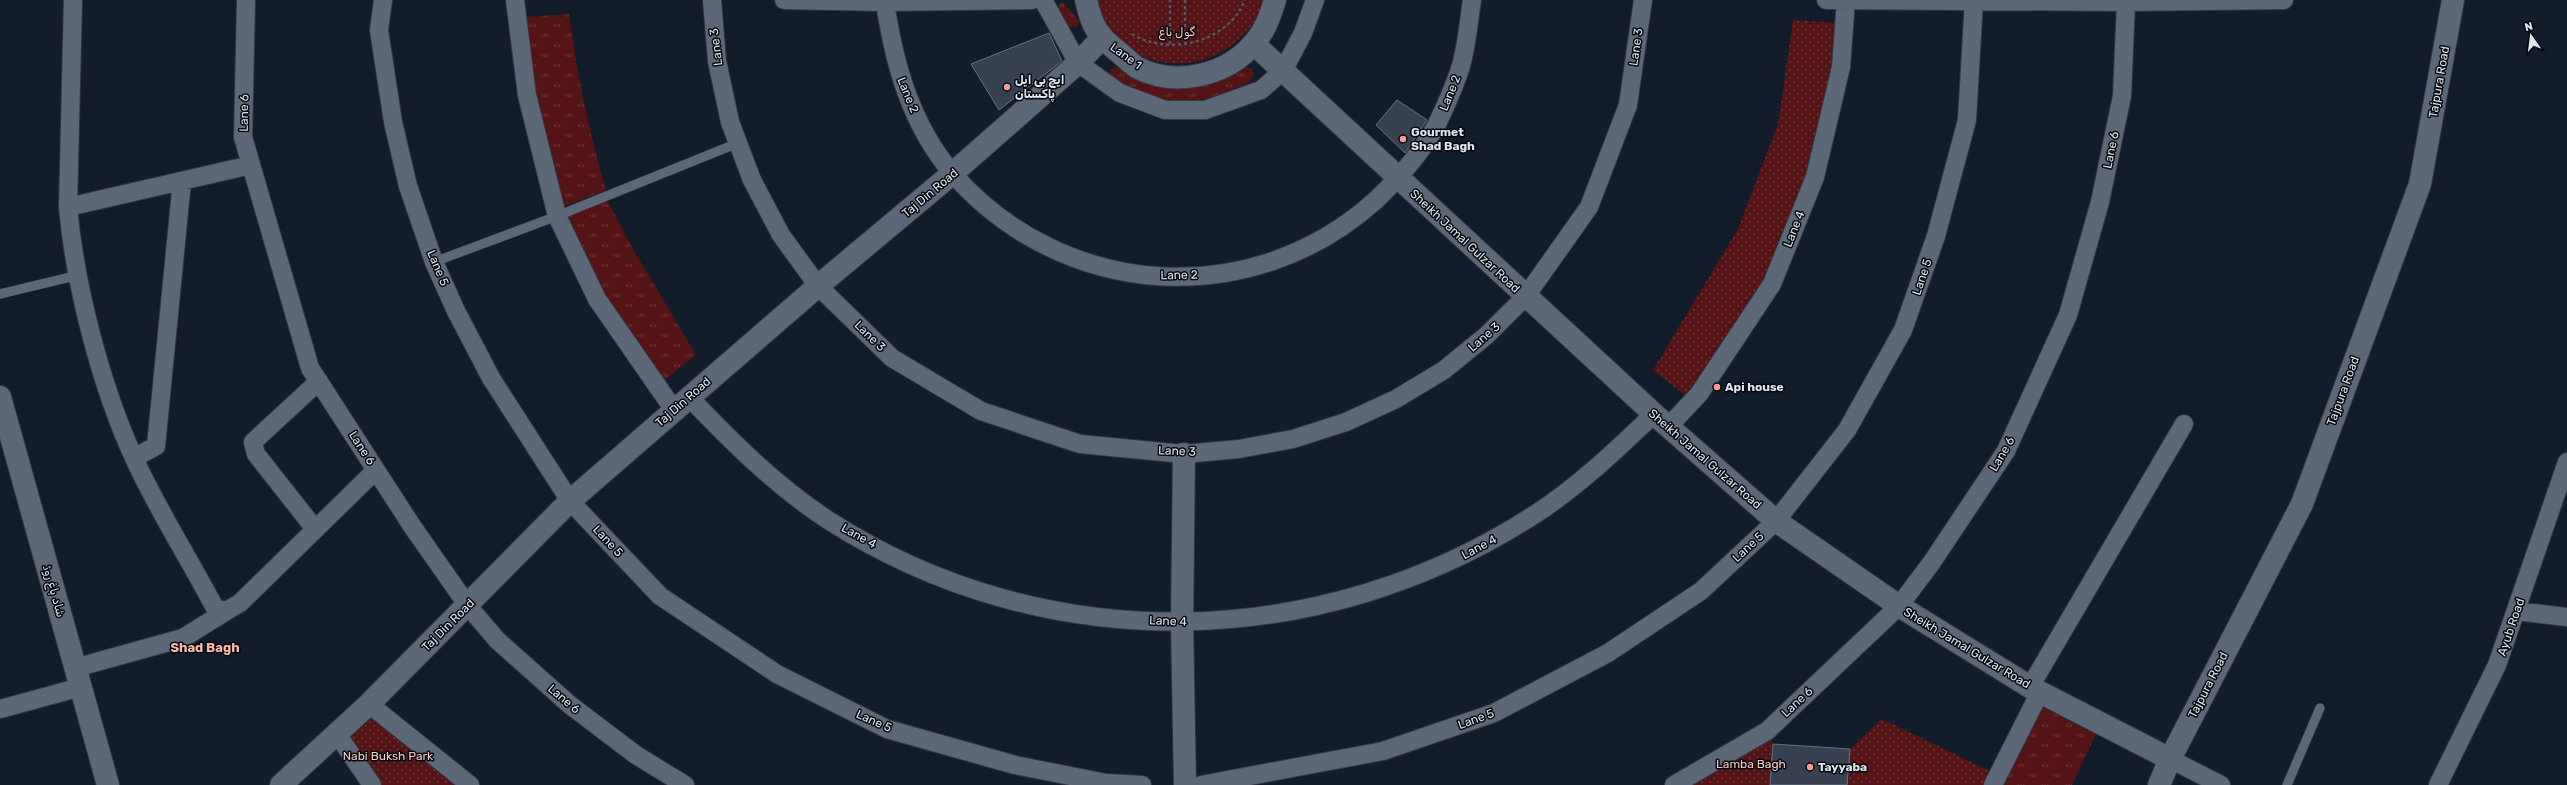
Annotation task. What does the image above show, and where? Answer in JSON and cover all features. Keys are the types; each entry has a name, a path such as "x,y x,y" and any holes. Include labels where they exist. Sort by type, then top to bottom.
{"main road":[{"name":"Lane 1","path":"1086,0 1093,24 1102,38 1137,67 1162,76 1187,77 1214,72 1235,60 1254,44 1268,22 1275,0"},
{"name":"Tajpura Road","path":"2159,785 2170,759 2302,504 2420,184 2453,0"},
{"name":"Taj Din Road","path":"281,785 369,704 468,606 570,501 818,286 953,173 1078,63 1102,38"},
{"name":"Sheikh Jamal Gulzar Road","path":"1254,44 1398,179 1661,420 1776,521 1899,606 2035,689 2170,759"},
{"name":"شاد باغ روڈ","path":"0,397 7,447 78,678 108,785"},
{"path":"1184,454 1182,623 1185,785"}],"street":[{"path":"73,0 68,207 71,240 78,275 104,378 134,458 216,610 228,610"},
{"name":"Lane 6","path":"246,0 243,137 310,368 376,470 468,606 497,640 570,705 636,755 685,785"},
{"name":"Lane 5","path":"383,0 379,30 393,122 408,186 434,262 491,378 570,501 660,596 778,674 887,729 1015,766 1106,783 1142,785"},
{"name":"Lane 4","path":"514,0 526,95 557,216 597,299 682,404 754,464 828,520 910,564 997,597 1088,616 1182,623 1257,618 1332,604 1404,582 1474,551 1539,512 1698,394 1772,284 1815,177 1841,67 1846,0"},
{"name":"Lane 3","path":"712,0 717,61 730,122 752,180 781,235 818,286 892,358 981,411 1080,444 1184,454 1239,449 1293,439 1346,422 1382,405 1444,370 1487,336 1526,296 1589,207 1628,105 1643,0"},
{"path":"784,0 885,2 1032,0"},
{"path":"1043,0 1078,63 1120,93 1165,110 1205,110 1261,90 1283,71 1303,33 1315,0"},
{"name":"Lane 2","path":"885,2 892,48 906,93 926,135 953,173 999,217 1052,250 1112,270 1174,278 1237,272 1297,253 1352,221 1398,179 1437,125 1462,63 1472,0"},
{"path":"1826,0 2126,2 2284,0"},
{"name":"Lane 5","path":"1201,785 1383,751 1494,713 1608,653 1701,591 1776,521 1847,430 1903,330 1936,236 1967,120 1974,1"},
{"name":"Lane 6","path":"1674,785 1768,731 1899,606 1932,562 2006,451 2068,315 2100,202 2122,96 2126,2"},
{"path":"68,207 251,165"},
{"path":"134,458 156,446 182,181"},
{"path":"315,529 256,454 253,442 319,381"},
{"path":"1993,785 2035,689 2184,424"},
{"name":"Ayub Road","path":"2438,785 2498,665 2567,462"},
{"path":"0,709 183,638 240,603 376,470"},
{"path":"2516,611 2567,617"},
{"path":"369,704 470,785"},
{"path":"337,734 372,785"},
{"name":"Sheikh Jamal Gulzar Road","path":"2170,759 2221,785"}],"lane":[{"path":"434,262 557,216 738,143"},
{"path":"0,294 78,275"},
{"path":"2287,785 2320,708"}],"path":[{"path":"1170,0 1170,44"},
{"path":"1185,0 1185,43"},
{"path":"1126,30 1138,37 1170,44 1185,43 1215,36 1230,24 1241,9 1245,0"}],"green space":[{"name":"گول باغ","path":"1091,0 1263,0 1261,9 1255,21 1234,44 1220,53 1205,59 1190,63 1174,63 1142,57 1120,44 1106,27"},
{"path":"1060,3 1064,3 1079,21 1077,27 1067,27 1059,12"},
{"path":"569,14 584,102 606,190 560,208 535,104 523,17"},
{"path":"1793,20 1841,23 1815,154 1770,279 1685,395 1653,370 1738,229 1778,124"},
{"path":"1121,65 1246,66 1252,69 1254,74 1251,80 1246,84 1214,96 1198,101 1170,102 1142,94 1110,77 1111,69"},
{"path":"607,200 633,249 696,355 663,381 601,294 566,217"},
{"path":"2034,703 2096,734 2072,785 1993,785"},
{"name":"Nabi Buksh Park","path":"369,704 470,785 372,785 337,734"},
{"path":"1882,719 1998,775 1993,785 1847,785 1850,749"},
{"name":"Lamba Bagh","path":"1767,731 1773,744 1770,785 1674,785"}],"building":[{"name":"ایچ بی ایل پاکستان","path":"1049,33 1062,61 999,110 971,64"},
{"name":"Gourmet Shad Bagh","path":"1397,100 1427,120 1405,153 1376,125"},
{"name":"Tayyaba","path":"1773,744 1850,749 1847,785 1770,785"}],"place":[{"name":"ایچ بی ایل پاکستان","path":"1007,87"},
{"name":"Gourmet Shad Bagh","path":"1403,139"},
{"name":"Api house","path":"1717,387"},
{"name":"Tayyaba","path":"1810,767"}],"district":[{"name":"Shad Bagh","path":"205,647"}]}
